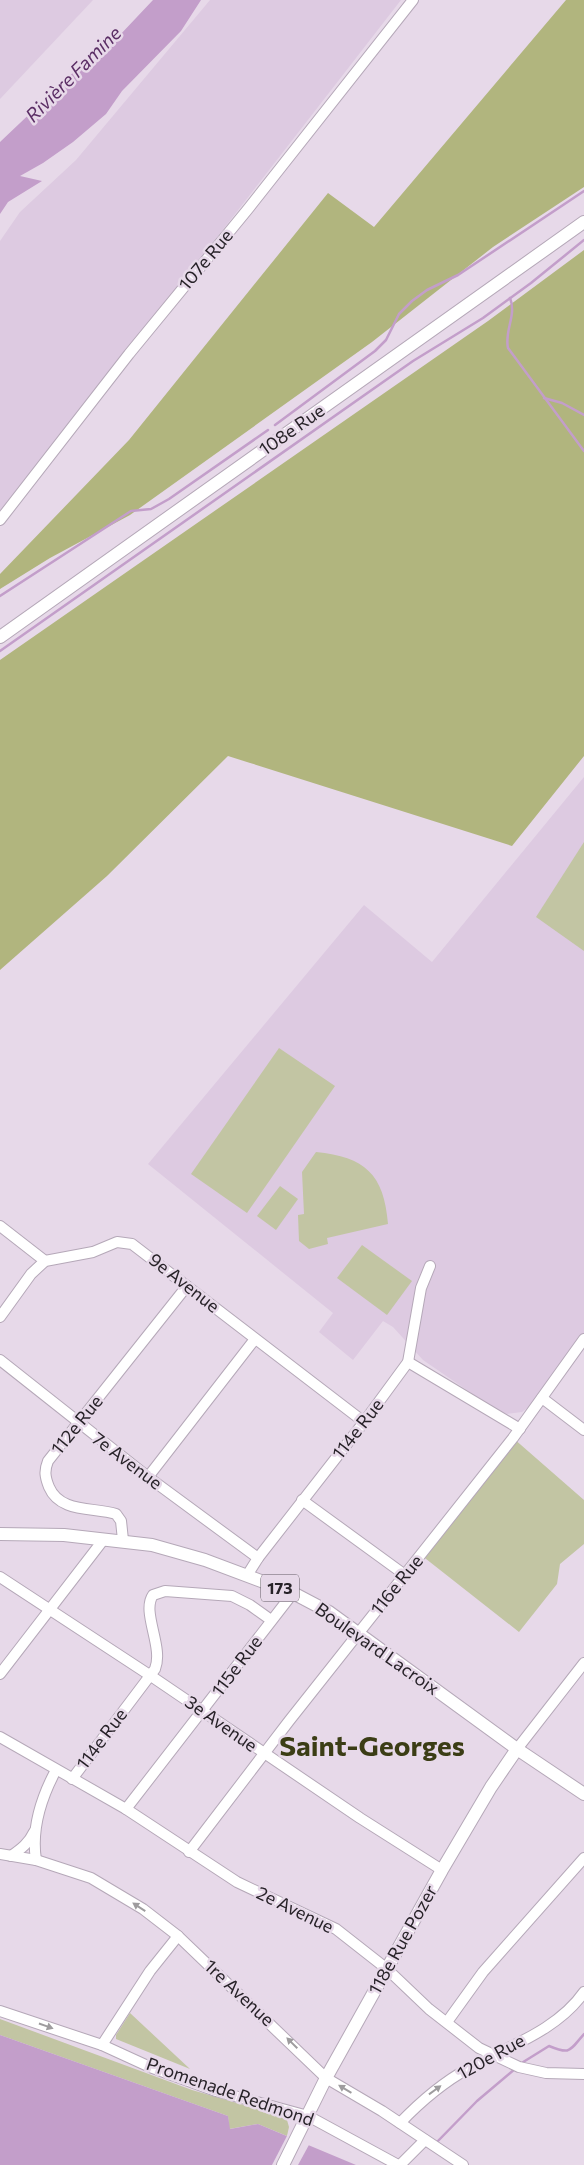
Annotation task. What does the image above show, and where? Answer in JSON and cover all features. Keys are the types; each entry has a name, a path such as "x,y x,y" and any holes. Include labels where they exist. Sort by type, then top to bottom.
{"main road":[{"name":"108e Rue","path":"0,637 584,222"},
{"name":"Boulevard Lacroix","path":"0,1534 64,1535 123,1540 183,1554 248,1574 293,1593 329,1612 517,1749 584,1794"},
{"name":"118e Rue Pozer","path":"283,2165 326,2078 442,1870 491,1787 517,1749"}],"street":[{"name":"107e Rue","path":"0,520 129,354 248,209 413,0"},
{"path":"0,1226 45,1261 31,1274 0,1316"},
{"name":"9e Avenue","path":"45,1261 76,1257 117,1242 132,1244 364,1422"},
{"name":"114e Rue","path":"248,1574 258,1558 364,1422 408,1362 421,1288 430,1266"},
{"name":"112e Rue","path":"123,1540 121,1521 116,1514 61,1502 52,1494 46,1480 45,1468 48,1461 187,1286"},
{"path":"148,1477 256,1339"},
{"name":"116e Rue","path":"188,1852 520,1429 584,1339"},
{"name":"7e Avenue","path":"0,1360 148,1477 258,1558"},
{"path":"408,1362 520,1429"},
{"path":"542,1398 584,1430"},
{"path":"302,1500 404,1576"},
{"path":"0,1674 104,1539"},
{"name":"3e Avenue","path":"0,1577 151,1676 264,1754 442,1870"},
{"name":"114e Rue","path":"72,1779 151,1676 157,1663 158,1651 149,1602 153,1595 166,1590 232,1596 250,1605 271,1620"},
{"name":"115e Rue","path":"126,1810 293,1593"},
{"path":"517,1749 584,1663"},
{"name":"2e Avenue","path":"0,1737 126,1810 237,1882 336,1929 387,1969 430,2009 479,2048 496,2054 517,2066 546,2073 584,2074"},
{"name":"114e Rue","path":"11,1856 31,1839 44,1792 56,1770"},
{"name":"114e Rue","path":"36,1826 36,1860"},
{"name":"1re Avenue","path":"0,1854 36,1860 92,1878 143,1909 178,1936 326,2078 400,2123 463,2165"},
{"path":"447,2022 483,1972 584,1858"},
{"path":"102,2045 150,1971 178,1936"},
{"name":"120e Rue","path":"400,2123 429,2093 551,2022 569,2009 584,1992"},
{"name":"Promenade Redmond","path":"0,2011 102,2045 150,2067 216,2091 308,2116 399,2165"},
{"path":"399,2165 425,2140"}],"shaded area":[{"path":"0,0 93,0 0,99"},
{"path":"210,0 401,0 0,517 0,241 20,212 76,160"},
{"path":"584,777 584,1335 529,1407 522,1412 507,1414 493,1408 423,1360 393,1327 383,1321 353,1360 319,1332 333,1313 148,1164 364,905 432,962"}],"green space":[{"path":"566,0 584,0 584,187 493,247 372,342 130,515 50,558 0,589 0,574 129,440 328,193 374,227"},
{"path":"584,250 584,756 512,846 228,756 107,876 0,970 0,660 488,321"},
{"path":"584,842 584,951 536,917"},
{"path":"279,1048 335,1086 247,1213 191,1174"},
{"path":"316,1152 347,1158 369,1171 382,1192 388,1224 327,1238 328,1244 309,1249 299,1241 298,1215 304,1214 302,1172"},
{"path":"280,1186 298,1199 276,1230 257,1216"},
{"path":"362,1245 412,1281 387,1315 337,1278"},
{"path":"513,1438 584,1500 584,1544 560,1564 557,1584 519,1632 421,1555"},
{"path":"130,2013 190,2069 116,2039 116,2035"},
{"path":"0,2019 192,2090 275,2114 287,2120 289,2127 287,2136 258,2124 229,2129 228,2116 0,2035"}],"water":[{"name":"Rivière Famine","path":"153,0 201,0 181,31 122,91 106,114 73,142 20,176 42,181 8,202 0,214 0,142 79,67 119,36"},
{"path":"0,2035 228,2116 230,2129 258,2124 356,2165 0,2165"}],"pier":[{"path":"288,2134 310,2143 298,2165 272,2165"}],"waterway":[{"path":"275,425 375,351 386,340 399,314 412,301 427,290 458,275 584,191"},
{"path":"0,651 413,361 483,318 531,283 584,240"},
{"path":"510,298 512,311 507,342 508,348 584,451"},
{"path":"544,398 562,403 584,415"},
{"path":"0,596 131,511 151,509 169,499 268,430"},
{"path":"520,2064 549,2046 566,2051 569,2050 584,2034"},
{"path":"436,2143 477,2101 516,2068"}],"district":[{"name":"Saint-Georges","path":"372,1746"}]}
